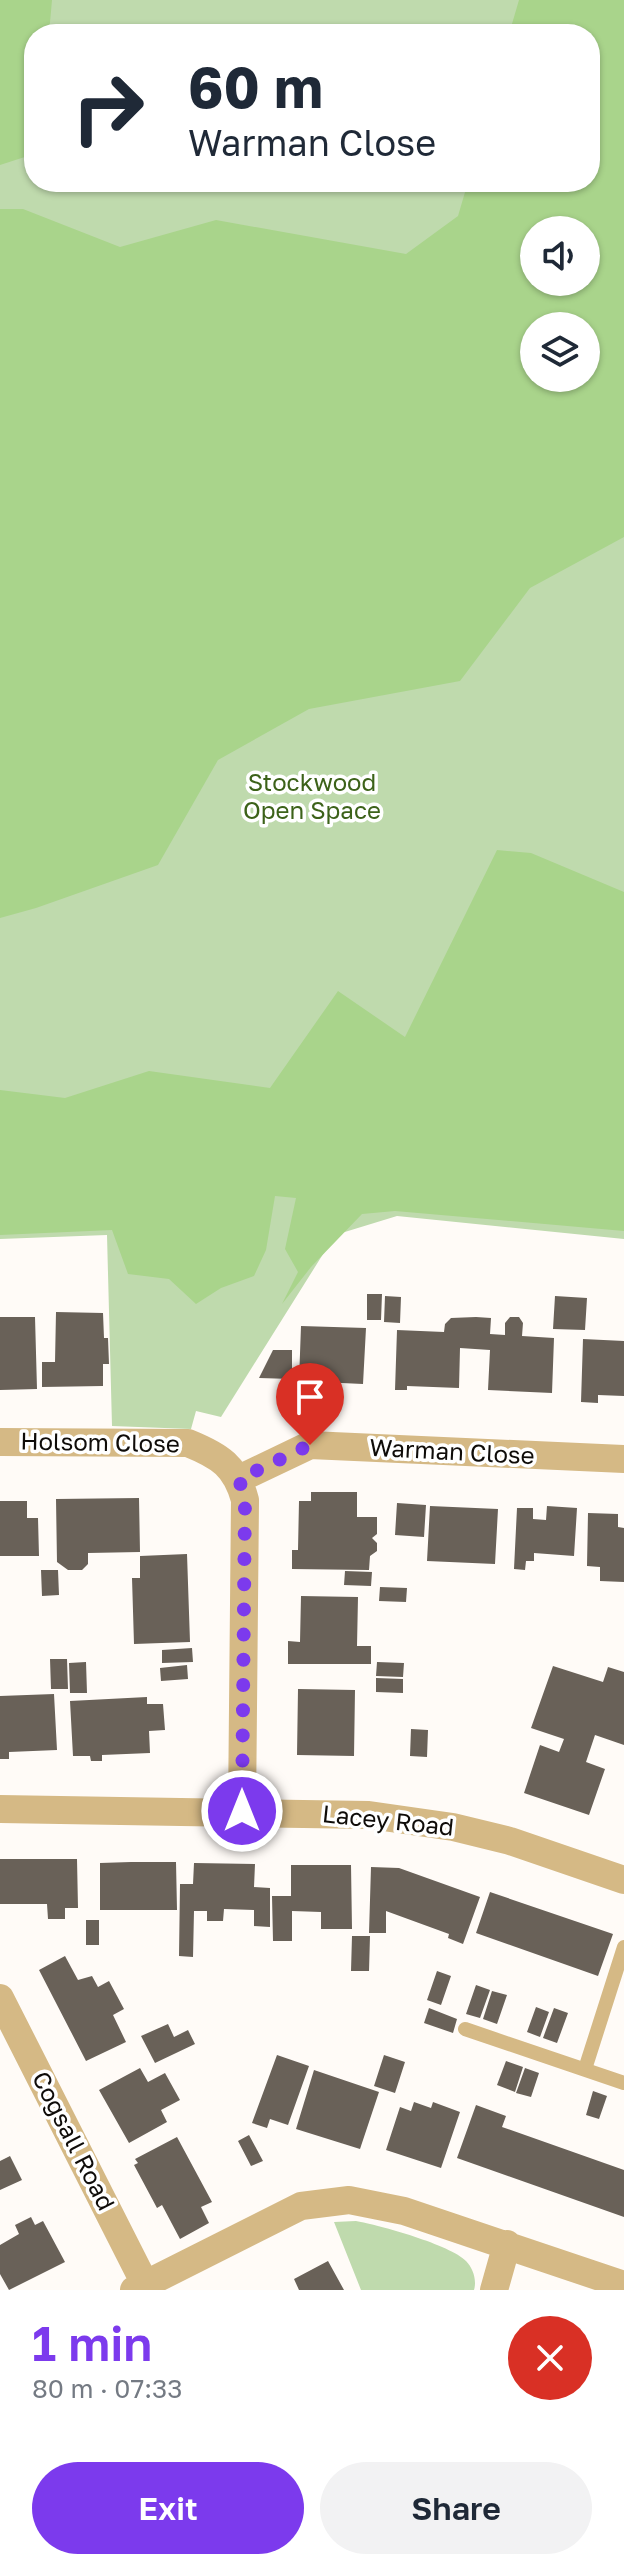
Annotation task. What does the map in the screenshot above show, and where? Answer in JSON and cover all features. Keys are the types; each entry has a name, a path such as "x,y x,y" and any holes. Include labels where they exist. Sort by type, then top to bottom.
{"street":[{"name":"Holsom Close","path":"0,1442 188,1443 214,1453 239,1479"},
{"name":"Warman Close","path":"239,1479 310,1445 624,1459"},
{"path":"239,1479 245,1500 242,1811"},
{"name":"Lacey Road","path":"0,1809 369,1815 429,1822 510,1841 624,1880"},
{"name":"Cogsall Road","path":"0,1998 140,2287"},
{"path":"140,2287 301,2206 349,2200 404,2211 624,2285"},
{"path":"494,2290 507,2244"}],"lane":[{"path":"585,2069 624,1947"},
{"path":"465,2029 624,2083"}],"green space":[{"name":"Stockwood Open Space","path":"0,0 624,0 624,1239 397,1216 335,1235 221,1417 196,1411 191,1429 112,1426 107,1235 0,1239"},
{"path":"0,0 52,0 50,24 24,24 24,157 0,165"},
{"path":"519,0 624,0 624,537 530,588 460,681 309,709 218,760 158,865 0,918 0,209 23,209 120,247 216,220 406,254 458,216 465,192 600,192 600,24 512,24"},
{"path":"497,850 531,853 624,892 624,1231 395,1211 362,1214 311,1267 282,1304 298,1272 285,1249 296,1198 275,1196 266,1250 254,1276 221,1288 196,1304 169,1279 128,1274 112,1230 0,1235 0,1090 65,1098 149,1071 270,1088 338,991 405,1037"},
{"path":"356,2221 414,2236 458,2255 472,2271 474,2290 361,2290 334,2222"}],"building":[{"path":"367,1294 382,1294 381,1320 367,1320"},
{"path":"385,1296 401,1297 400,1323 384,1322"},
{"path":"555,1296 587,1298 585,1330 553,1329"},
{"path":"56,1312 103,1313 109,1364 103,1364 103,1386 42,1387 42,1362 55,1362"},
{"path":"0,1317 35,1317 37,1389 0,1390"},
{"path":"510,1317 519,1317 523,1323 522,1336 554,1338 552,1393 488,1390 490,1350 460,1348 459,1388 407,1386 407,1390 395,1390 397,1330 444,1332 445,1324 451,1318 491,1318 490,1334 505,1335 505,1323"},
{"path":"301,1326 366,1328 363,1384 299,1381"},
{"path":"583,1339 624,1341 624,1396 598,1395 598,1403 581,1402"},
{"path":"273,1350 292,1350 292,1379 259,1378"},
{"path":"311,1492 357,1492 357,1517 377,1517 377,1534 372,1538 377,1543 377,1551 370,1556 369,1570 292,1569 292,1550 298,1550 299,1501 311,1501"},
{"path":"139,1498 140,1552 88,1553 88,1564 82,1570 68,1570 57,1562 56,1499"},
{"path":"0,1501 27,1501 27,1518 38,1518 39,1556 0,1556"},
{"path":"397,1503 426,1505 424,1537 395,1535"},
{"path":"430,1506 498,1509 495,1564 427,1561"},
{"path":"547,1506 577,1508 574,1556 534,1553 534,1561 526,1561 525,1570 514,1569 517,1508 533,1508 533,1519 546,1520"},
{"path":"588,1513 618,1514 618,1527 624,1528 624,1582 600,1581 600,1567 587,1566"},
{"path":"187,1554 190,1642 134,1644 132,1578 140,1578 140,1556"},
{"path":"41,1570 58,1570 59,1595 42,1596"},
{"path":"345,1571 372,1572 371,1586 344,1585"},
{"path":"380,1587 407,1588 406,1602 379,1601"},
{"path":"301,1596 358,1597 357,1646 371,1646 371,1664 288,1664 288,1641 300,1642"},
{"path":"192,1648 193,1662 162,1663 162,1650"},
{"path":"50,1659 67,1659 68,1689 51,1689"},
{"path":"86,1662 87,1693 70,1693 69,1663"},
{"path":"377,1662 404,1663 403,1677 376,1676"},
{"path":"187,1665 188,1679 161,1681 160,1668"},
{"path":"553,1666 603,1682 608,1667 624,1672 624,1745 595,1735 586,1762 605,1769 589,1815 524,1793 540,1745 559,1752 564,1739 531,1728"},
{"path":"376,1678 403,1679 403,1693 376,1692"},
{"path":"298,1689 355,1690 354,1756 297,1755"},
{"path":"54,1694 57,1750 9,1752 9,1759 0,1759 0,1696"},
{"path":"147,1697 147,1704 163,1704 165,1730 149,1731 150,1753 102,1755 102,1761 91,1761 90,1756 73,1756 70,1701"},
{"path":"411,1729 428,1730 427,1757 410,1756"},
{"path":"0,1859 77,1859 78,1908 65,1908 65,1919 48,1919 47,1904 0,1904"},
{"path":"176,1862 177,1910 100,1910 100,1863"},
{"path":"194,1863 255,1864 254,1887 270,1888 270,1927 254,1926 254,1910 224,1909 223,1921 207,1921 207,1911 194,1911 193,1957 179,1956 180,1884 193,1884"},
{"path":"291,1865 351,1865 352,1929 321,1929 321,1912 292,1911 292,1941 273,1941 272,1896 291,1896"},
{"path":"371,1867 399,1868 480,1897 463,1944 448,1938 449,1934 386,1911 386,1933 369,1933"},
{"path":"490,1892 613,1934 598,1976 476,1933"},
{"path":"86,1920 99,1920 99,1945 86,1945"},
{"path":"352,1936 370,1936 369,1971 351,1971"},
{"path":"65,1956 78,1980 92,1976 98,1987 109,1981 124,2009 113,2015 126,2042 86,2061 39,1970"},
{"path":"437,1971 451,1976 441,2005 427,2000"},
{"path":"476,1985 490,1990 480,2018 466,2014"},
{"path":"492,1991 507,1995 497,2024 483,2019"},
{"path":"536,2007 549,2012 540,2037 527,2032"},
{"path":"429,2008 457,2019 453,2033 424,2023"},
{"path":"554,2008 568,2013 557,2043 543,2038"},
{"path":"168,2024 174,2037 188,2030 195,2044 155,2063 141,2036"},
{"path":"277,2055 309,2066 288,2125 270,2119 267,2128 252,2123"},
{"path":"384,2055 405,2062 395,2093 374,2086"},
{"path":"506,2061 523,2067 515,2092 497,2085"},
{"path":"140,2068 148,2082 165,2073 180,2100 161,2110 167,2122 129,2143 99,2090"},
{"path":"525,2068 539,2073 531,2097 516,2093"},
{"path":"314,2070 379,2092 360,2149 296,2129"},
{"path":"593,2091 607,2096 599,2119 586,2115"},
{"path":"414,2102 431,2108 433,2102 460,2112 441,2168 386,2150 400,2107 411,2111"},
{"path":"476,2105 506,2116 502,2127 624,2170 624,2217 457,2158"},
{"path":"249,2135 263,2161 251,2166 238,2141"},
{"path":"177,2137 212,2202 201,2207 209,2223 180,2239 162,2205 157,2208 134,2165 138,2163 135,2159"},
{"path":"10,2156 22,2180 0,2190 0,2161"},
{"path":"31,2217 35,2225 43,2221 65,2262 9,2290 0,2274 0,2245 19,2234 15,2225"},
{"path":"328,2261 344,2290 299,2290 294,2279"}],"route":[{"path":"242,1811 245,1500 239,1479 310,1445"}]}
